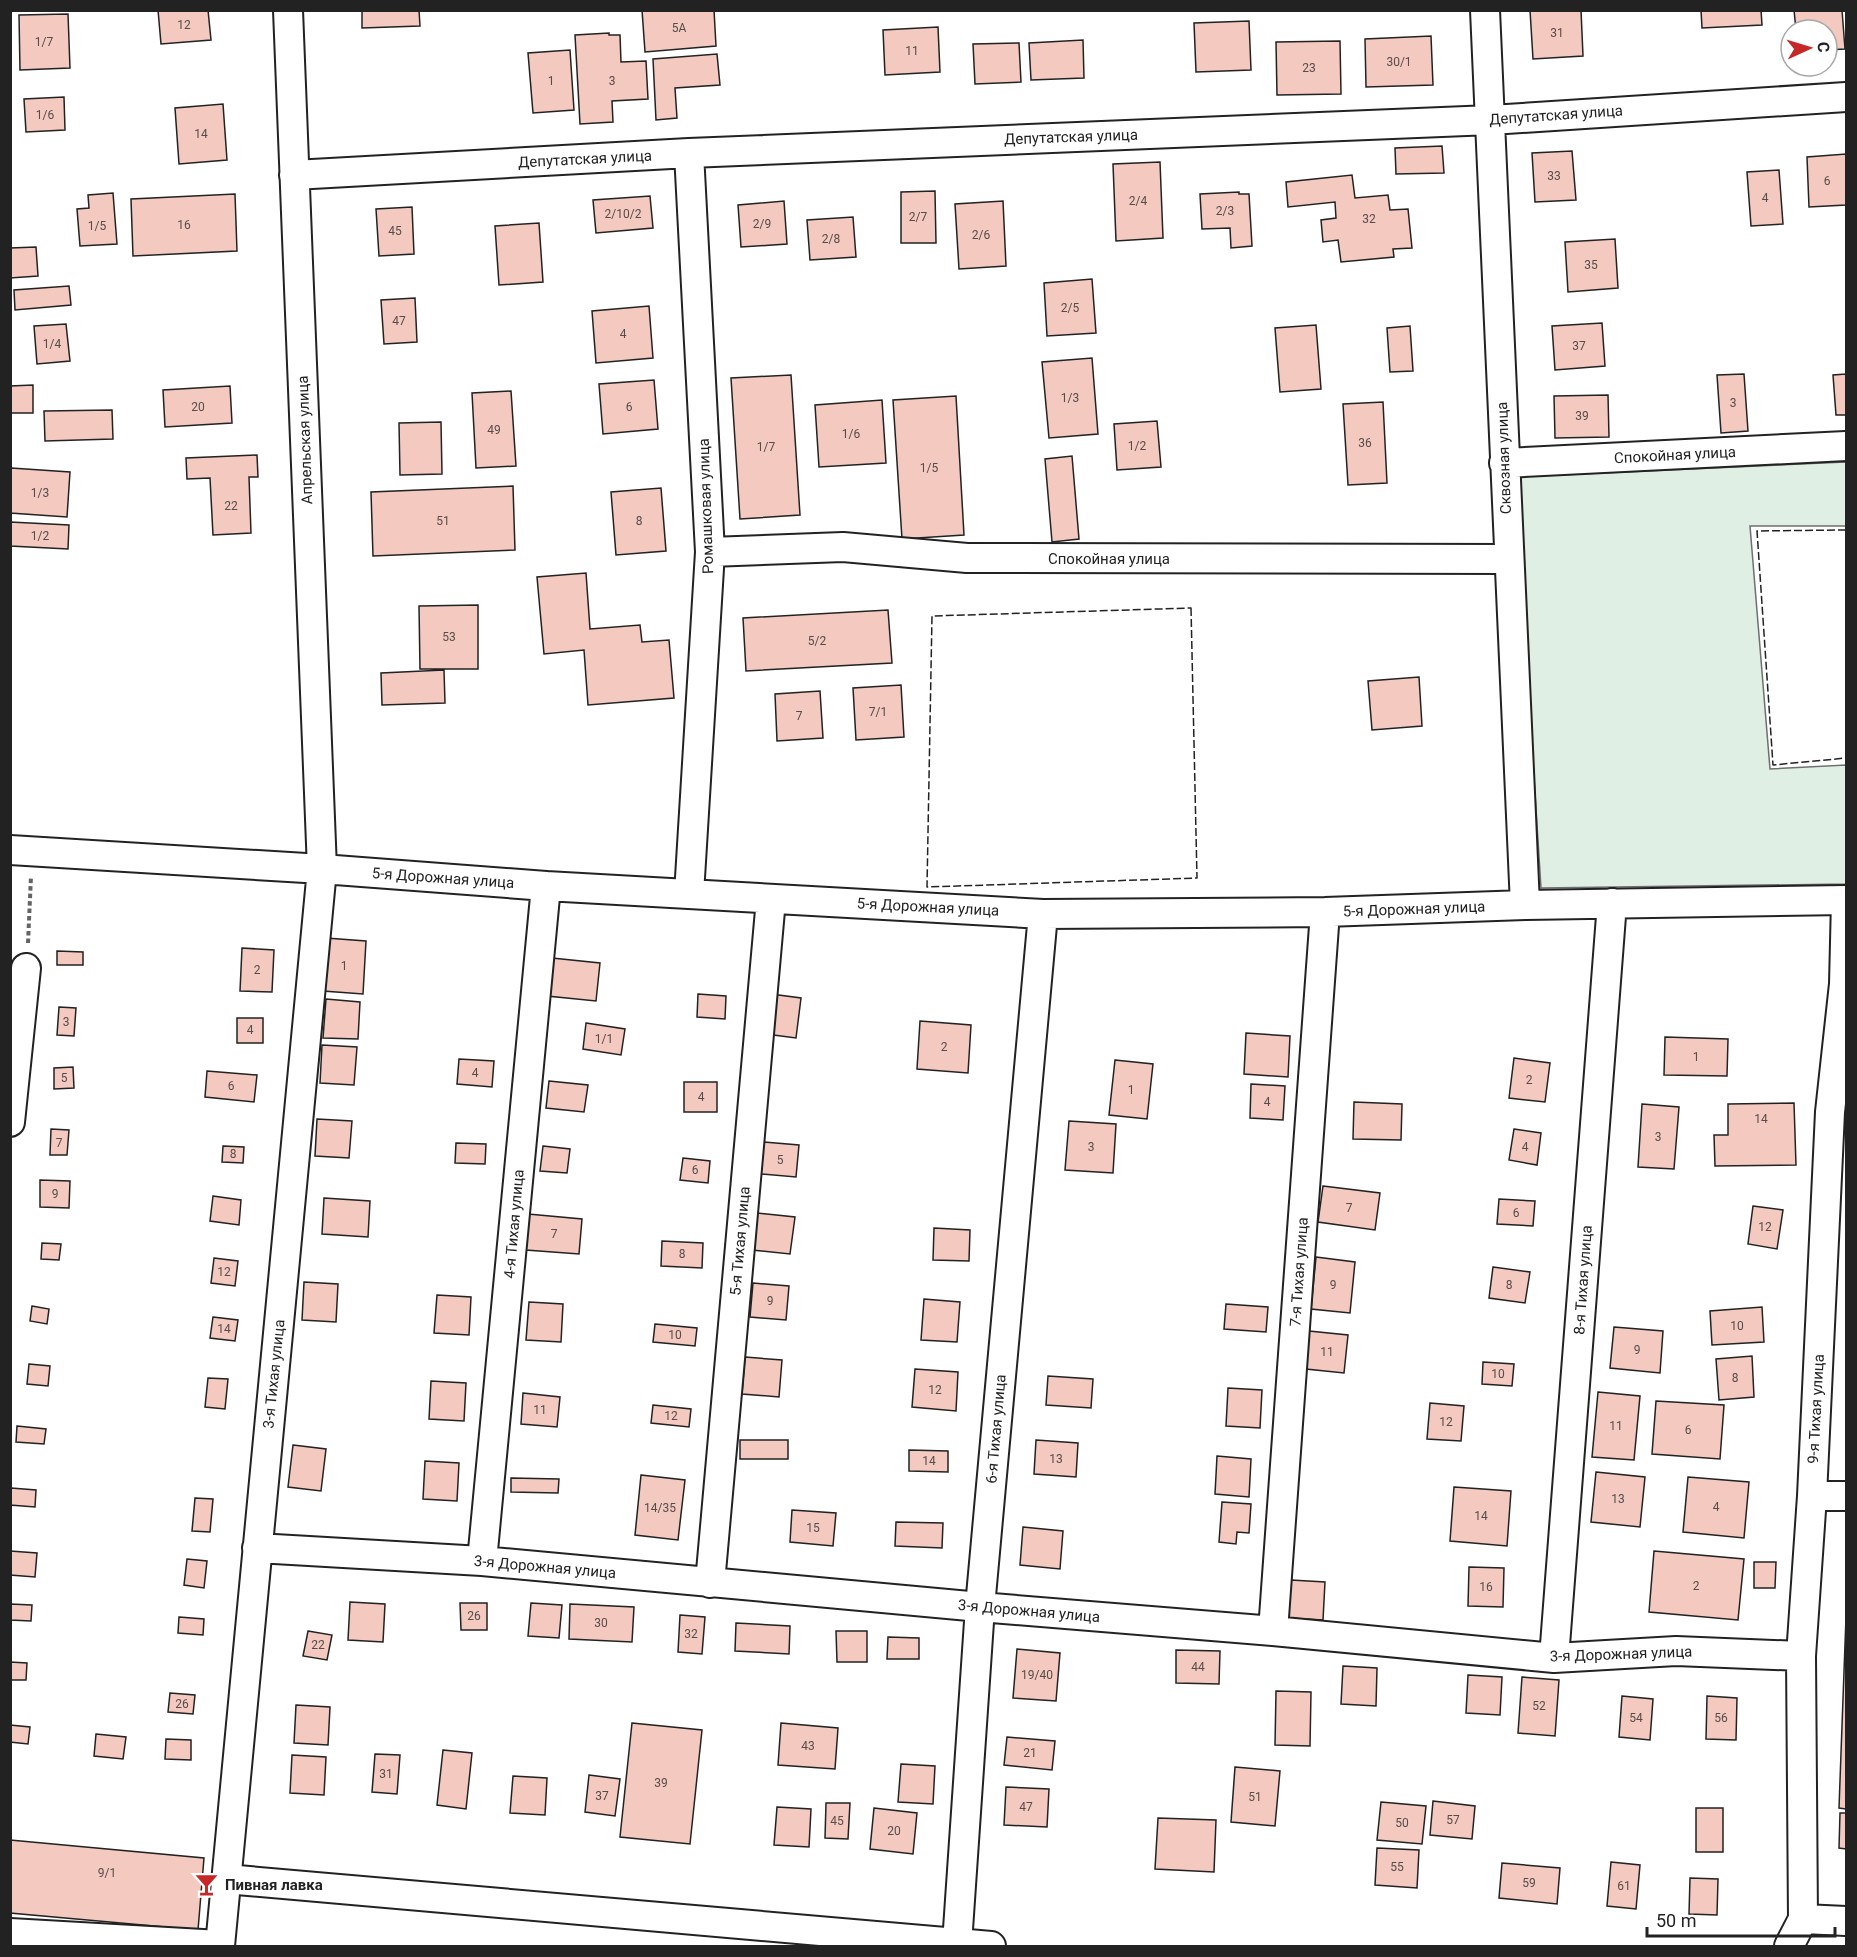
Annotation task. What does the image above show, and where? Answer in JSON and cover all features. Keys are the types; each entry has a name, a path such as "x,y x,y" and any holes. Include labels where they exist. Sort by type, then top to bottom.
{"street":[{"name":"Апрельская улица","path":"288,10 322,869"},
{"name":"Сквозная улица","path":"1485,10 1525,905"},
{"name":"Депутатская улица","path":"294,175 689,153 1491,120 1846,96"},
{"name":"Ромашковая улица","path":"689,153 710,552 689,894"},
{"name":"Спокойная улица","path":"1504,463 1846,446"},
{"name":"Спокойная улица","path":"710,552 843,547 967,558 1509,559"},
{"name":"5-я Дорожная улица","path":"21,851 322,869 546,886 1043,914 1325,912 1525,905 1846,900"},
{"name":"3-я Тихая улица","path":"220,1946 322,869"},
{"name":"4-я Тихая улица","path":"482,1561 546,886"},
{"name":"5-я Тихая улица","path":"710,1583 771,899"},
{"name":"9-я Тихая улица","path":"1803,1919 1801,1656 1838,1114 1846,900"},
{"name":"8-я Тихая улица","path":"1554,1658 1612,903"},
{"name":"7-я Тихая улица","path":"1273,1631 1325,912"},
{"name":"6-я Тихая улица","path":"957,1944 980,1607 1043,914"},
{"path":"10,1122 26,968"},
{"path":"1812,1496 1846,1496"},
{"name":"3-я Дорожная улица","path":"257,1548 482,1561 1554,1658 1676,1651 1801,1656"},
{"path":"226,1879 991,1947"},
{"path":"1789,1947 1803,1919 1846,1921"},
{"path":"10,1933 220,1946"}],"path":[{"path":"21,851 26,968"}],"green space":[{"path":"1846,462 1846,526 1750,526 1770,769 1846,765 1846,884 1541,888 1515,477"}],"building":[{"path":"158,10 208,10 211,40 161,44"},
{"path":"362,10 419,10 420,26 362,28"},
{"path":"642,10 714,10 716,46 645,52"},
{"path":"1530,10 1581,10 1583,56 1533,59"},
{"path":"1701,10 1761,10 1762,25 1702,28"},
{"path":"1794,10 1842,10 1845,49 1839,49 1839,18 1795,18"},
{"path":"68,14 70,68 20,70 19,15"},
{"path":"1249,21 1251,70 1196,72 1194,23"},
{"path":"938,27 940,72 885,75 883,30"},
{"path":"609,33 609,35 620,35 621,62 646,61 648,99 612,101 613,122 580,124 575,35"},
{"path":"1431,36 1433,85 1366,87 1365,39"},
{"path":"1083,40 1084,78 1031,80 1029,43"},
{"path":"1340,41 1341,94 1277,95 1276,42"},
{"path":"1019,43 1021,82 975,84 973,44"},
{"path":"570,50 574,110 533,113 528,53"},
{"path":"717,54 720,85 675,88 677,118 656,120 653,59"},
{"path":"64,97 65,130 26,132 24,99"},
{"path":"223,104 227,160 179,164 175,108"},
{"path":"1442,146 1444,173 1396,174 1395,148"},
{"path":"1572,151 1576,200 1535,202 1532,153"},
{"path":"1846,154 1846,205 1809,207 1807,157"},
{"path":"1160,162 1163,238 1116,241 1113,164"},
{"path":"1779,170 1783,224 1751,226 1747,172"},
{"path":"1352,175 1355,198 1388,195 1390,210 1408,209 1412,248 1393,249 1394,257 1341,262 1338,240 1323,242 1321,220 1336,218 1335,202 1288,207 1286,182"},
{"path":"935,191 936,243 901,243 901,192"},
{"path":"1239,192 1239,194 1249,194 1252,246 1231,248 1230,228 1202,229 1200,194"},
{"path":"113,193 117,244 80,246 77,209 89,208 88,195"},
{"path":"235,194 237,251 133,256 131,199"},
{"path":"650,196 653,228 596,233 593,200"},
{"path":"784,201 787,244 741,247 738,205"},
{"path":"1003,201 1006,266 959,269 955,204"},
{"path":"412,207 414,254 379,256 376,209"},
{"path":"853,217 856,257 810,260 807,220"},
{"path":"539,223 543,282 499,285 495,226"},
{"path":"1615,239 1618,288 1568,292 1565,242"},
{"path":"36,247 38,276 10,278 10,248"},
{"path":"1092,279 1096,333 1047,336 1044,283"},
{"path":"69,286 71,305 15,310 14,290"},
{"path":"415,298 417,342 384,344 381,300"},
{"path":"649,306 653,358 596,363 592,311"},
{"path":"1602,323 1605,366 1555,370 1552,326"},
{"path":"66,324 70,361 37,364 34,326"},
{"path":"1316,325 1321,389 1280,392 1275,328"},
{"path":"1410,326 1413,371 1390,372 1387,328"},
{"path":"1092,358 1098,434 1049,438 1042,362"},
{"path":"1744,374 1748,431 1721,433 1717,375"},
{"path":"1846,374 1846,415 1836,415 1833,375"},
{"path":"791,375 800,515 740,519 731,378"},
{"path":"654,380 658,429 603,434 599,384"},
{"path":"33,385 33,413 10,413 10,386"},
{"path":"230,386 232,423 165,427 163,390"},
{"path":"511,391 516,466 476,468 472,393"},
{"path":"1608,395 1609,437 1555,438 1554,396"},
{"path":"956,396 964,535 902,539 893,400"},
{"path":"882,400 886,463 819,467 815,405"},
{"path":"1383,402 1387,483 1348,485 1343,404"},
{"path":"112,410 113,439 45,441 44,411"},
{"path":"1157,421 1161,467 1117,470 1114,424"},
{"path":"441,422 442,474 400,475 399,423"},
{"path":"257,455 258,477 249,477 251,533 213,535 210,478 187,479 186,458"},
{"path":"1072,456 1079,539 1052,542 1045,459"},
{"path":"11,468 70,472 67,517 10,513"},
{"path":"513,486 515,550 373,556 371,492"},
{"path":"661,488 666,551 616,555 611,492"},
{"path":"10,522 69,525 68,549 10,546"},
{"path":"586,573 590,629 640,625 642,642 669,640 674,698 588,705 584,650 544,654 537,577"},
{"path":"478,605 478,669 420,669 419,606"},
{"path":"888,610 892,663 746,671 743,618"},
{"path":"444,670 445,703 382,705 381,673"},
{"path":"1419,677 1422,726 1372,730 1368,681"},
{"path":"901,685 904,737 856,740 853,688"},
{"path":"820,691 823,738 777,741 775,694"},
{"path":"326,938 366,941 363,994 323,991"},
{"path":"242,948 274,950 272,992 240,991"},
{"path":"57,951 83,952 83,965 57,965"},
{"path":"552,958 600,963 596,1001 547,996"},
{"path":"698,994 726,996 725,1019 697,1017"},
{"path":"771,994 801,998 796,1038 766,1034"},
{"path":"326,999 360,1002 358,1039 323,1038"},
{"path":"59,1007 76,1008 74,1036 57,1035"},
{"path":"237,1018 263,1018 263,1043 237,1043"},
{"path":"920,1021 971,1025 968,1073 917,1069"},
{"path":"586,1023 625,1029 621,1055 583,1049"},
{"path":"1246,1033 1290,1036 1288,1077 1244,1074"},
{"path":"1665,1037 1728,1039 1727,1076 1664,1075"},
{"path":"322,1045 357,1047 354,1085 320,1083"},
{"path":"1514,1058 1550,1063 1545,1102 1509,1098"},
{"path":"459,1059 494,1061 492,1087 457,1084"},
{"path":"1115,1060 1153,1064 1147,1119 1109,1115"},
{"path":"73,1067 74,1088 54,1089 54,1068"},
{"path":"207,1071 257,1075 254,1102 205,1097"},
{"path":"549,1081 588,1085 584,1112 546,1108"},
{"path":"684,1082 717,1082 717,1112 684,1112"},
{"path":"1251,1084 1285,1086 1283,1120 1250,1118"},
{"path":"1354,1102 1402,1104 1401,1140 1353,1139"},
{"path":"1794,1103 1796,1165 1715,1166 1714,1135 1728,1135 1728,1104"},
{"path":"1642,1104 1679,1107 1674,1169 1638,1167"},
{"path":"317,1119 352,1121 349,1158 315,1156"},
{"path":"1069,1121 1116,1124 1113,1173 1065,1170"},
{"path":"51,1129 69,1130 67,1155 50,1155"},
{"path":"1514,1129 1541,1133 1537,1165 1509,1160"},
{"path":"764,1142 799,1145 796,1177 761,1174"},
{"path":"456,1143 486,1144 485,1164 455,1163"},
{"path":"223,1146 244,1147 243,1163 222,1162"},
{"path":"543,1146 570,1149 567,1173 540,1171"},
{"path":"683,1158 710,1161 708,1183 680,1180"},
{"path":"40,1180 70,1181 69,1208 40,1207"},
{"path":"1323,1186 1380,1193 1375,1230 1318,1222"},
{"path":"213,1196 241,1200 239,1225 210,1221"},
{"path":"324,1198 370,1201 368,1237 322,1234"},
{"path":"1499,1199 1535,1201 1533,1226 1497,1224"},
{"path":"1753,1206 1783,1210 1777,1249 1748,1244"},
{"path":"757,1213 795,1217 790,1254 752,1250"},
{"path":"528,1214 582,1219 579,1254 526,1250"},
{"path":"934,1228 970,1230 969,1261 933,1260"},
{"path":"662,1241 703,1243 702,1268 661,1266"},
{"path":"42,1243 61,1244 59,1260 41,1259"},
{"path":"1316,1257 1355,1262 1350,1313 1311,1309"},
{"path":"214,1258 238,1261 235,1286 211,1283"},
{"path":"1493,1267 1530,1272 1525,1303 1489,1298"},
{"path":"304,1282 338,1284 336,1322 302,1320"},
{"path":"753,1283 789,1286 786,1320 750,1317"},
{"path":"437,1295 471,1297 469,1335 434,1333"},
{"path":"924,1299 960,1302 957,1342 921,1340"},
{"path":"529,1302 563,1304 561,1342 526,1340"},
{"path":"1226,1304 1268,1307 1266,1332 1224,1329"},
{"path":"32,1306 49,1309 47,1324 30,1321"},
{"path":"1762,1307 1764,1342 1712,1345 1710,1311"},
{"path":"213,1317 238,1320 235,1341 210,1338"},
{"path":"655,1324 697,1328 695,1346 653,1342"},
{"path":"1614,1327 1663,1331 1660,1373 1610,1368"},
{"path":"1309,1331 1348,1335 1344,1373 1306,1369"},
{"path":"1752,1356 1754,1397 1719,1400 1716,1359"},
{"path":"745,1357 782,1360 779,1397 742,1394"},
{"path":"1483,1362 1514,1364 1512,1386 1482,1384"},
{"path":"29,1364 50,1366 48,1386 27,1384"},
{"path":"915,1369 958,1372 956,1411 912,1407"},
{"path":"1048,1376 1093,1379 1091,1408 1046,1405"},
{"path":"208,1378 228,1379 225,1409 205,1407"},
{"path":"431,1381 466,1383 464,1421 429,1419"},
{"path":"1228,1388 1262,1390 1260,1428 1226,1426"},
{"path":"1598,1392 1640,1396 1634,1460 1592,1457"},
{"path":"523,1393 560,1397 557,1427 521,1424"},
{"path":"1656,1401 1724,1405 1720,1459 1652,1454"},
{"path":"1430,1403 1464,1406 1461,1441 1427,1439"},
{"path":"653,1405 691,1409 689,1427 651,1423"},
{"path":"17,1426 46,1429 44,1444 16,1442"},
{"path":"740,1440 788,1440 788,1459 740,1459"},
{"path":"1036,1440 1078,1443 1076,1477 1034,1474"},
{"path":"293,1445 326,1449 321,1491 288,1487"},
{"path":"909,1450 948,1451 948,1472 909,1471"},
{"path":"1217,1456 1251,1459 1249,1497 1215,1494"},
{"path":"425,1461 459,1463 457,1501 423,1499"},
{"path":"1596,1472 1645,1477 1640,1527 1591,1522"},
{"path":"641,1475 685,1480 678,1540 635,1535"},
{"path":"1688,1477 1749,1482 1744,1538 1683,1532"},
{"path":"511,1478 559,1479 558,1493 511,1492"},
{"path":"1454,1487 1511,1491 1507,1546 1450,1541"},
{"path":"11,1488 36,1490 35,1507 10,1505"},
{"path":"195,1498 213,1499 210,1532 192,1531"},
{"path":"1222,1502 1251,1504 1249,1533 1237,1532 1236,1544 1219,1542"},
{"path":"792,1510 836,1513 833,1546 790,1542"},
{"path":"896,1522 943,1523 942,1548 895,1546"},
{"path":"1023,1527 1063,1531 1060,1569 1020,1565"},
{"path":"10,1551 37,1553 35,1577 10,1575"},
{"path":"1654,1551 1744,1559 1738,1620 1649,1612"},
{"path":"187,1559 207,1561 204,1588 184,1585"},
{"path":"1754,1562 1776,1562 1775,1588 1754,1588"},
{"path":"1469,1567 1504,1568 1503,1607 1468,1606"},
{"path":"1291,1580 1325,1582 1323,1620 1288,1618"},
{"path":"350,1602 385,1604 383,1642 348,1640"},
{"path":"460,1603 487,1603 487,1630 461,1630"},
{"path":"531,1603 562,1605 559,1638 528,1636"},
{"path":"10,1604 32,1605 31,1621 10,1620"},
{"path":"570,1604 634,1607 632,1642 569,1639"},
{"path":"680,1615 705,1617 702,1654 678,1652"},
{"path":"179,1617 204,1619 203,1635 178,1633"},
{"path":"1846,1617 1846,1809 1839,1808"},
{"path":"736,1623 790,1626 789,1654 735,1651"},
{"path":"308,1631 332,1635 327,1660 303,1656"},
{"path":"836,1631 867,1631 867,1662 837,1662"},
{"path":"888,1637 919,1638 919,1659 887,1659"},
{"path":"1017,1649 1060,1653 1056,1701 1013,1698"},
{"path":"1176,1650 1220,1651 1219,1684 1176,1683"},
{"path":"10,1662 27,1663 26,1680 10,1680"},
{"path":"1343,1666 1377,1668 1376,1706 1341,1704"},
{"path":"1468,1675 1502,1677 1500,1715 1466,1713"},
{"path":"1522,1677 1559,1680 1555,1736 1518,1733"},
{"path":"1276,1691 1311,1692 1310,1746 1275,1745"},
{"path":"170,1693 195,1695 193,1714 168,1712"},
{"path":"1622,1696 1653,1699 1650,1740 1619,1737"},
{"path":"1707,1696 1737,1698 1736,1740 1706,1739"},
{"path":"296,1705 330,1707 328,1745 294,1743"},
{"path":"632,1723 702,1730 690,1844 620,1837"},
{"path":"781,1723 838,1728 835,1769 778,1765"},
{"path":"10,1725 30,1727 28,1744 10,1742"},
{"path":"96,1734 126,1737 123,1759 94,1756"},
{"path":"1007,1737 1055,1741 1052,1770 1004,1765"},
{"path":"166,1739 191,1740 191,1760 165,1759"},
{"path":"443,1750 472,1753 466,1809 437,1805"},
{"path":"375,1754 400,1755 397,1794 372,1792"},
{"path":"292,1755 326,1757 324,1795 290,1793"},
{"path":"901,1764 935,1766 933,1804 898,1802"},
{"path":"1235,1767 1280,1771 1275,1826 1231,1822"},
{"path":"589,1775 620,1779 615,1816 585,1812"},
{"path":"513,1776 547,1778 545,1815 510,1813"},
{"path":"1006,1787 1049,1789 1047,1827 1004,1825"},
{"path":"1433,1801 1475,1806 1472,1839 1430,1835"},
{"path":"1381,1802 1426,1806 1422,1844 1377,1840"},
{"path":"826,1803 850,1803 848,1839 825,1838"},
{"path":"777,1807 811,1809 809,1847 774,1845"},
{"path":"874,1808 917,1813 913,1854 870,1849"},
{"path":"1696,1808 1723,1808 1723,1852 1696,1852"},
{"path":"1840,1813 1846,1813 1846,1849 1839,1848"},
{"path":"1158,1818 1216,1820 1214,1872 1155,1869"},
{"path":"10,1840 204,1858 198,1930 10,1913"},
{"path":"1377,1848 1419,1850 1417,1888 1375,1885"},
{"path":"1611,1862 1640,1865 1636,1909 1607,1906"},
{"path":"1502,1863 1560,1868 1557,1904 1499,1898"},
{"path":"1690,1878 1718,1879 1717,1915 1689,1914"}],"fence":[{"path":"1846,530 1757,531 1773,765 1846,758"},
{"path":"1191,608 1197,878 927,887 932,616 1191,608"}],"place":[{"name":"Пивная лавка","path":"207,1885"}]}
